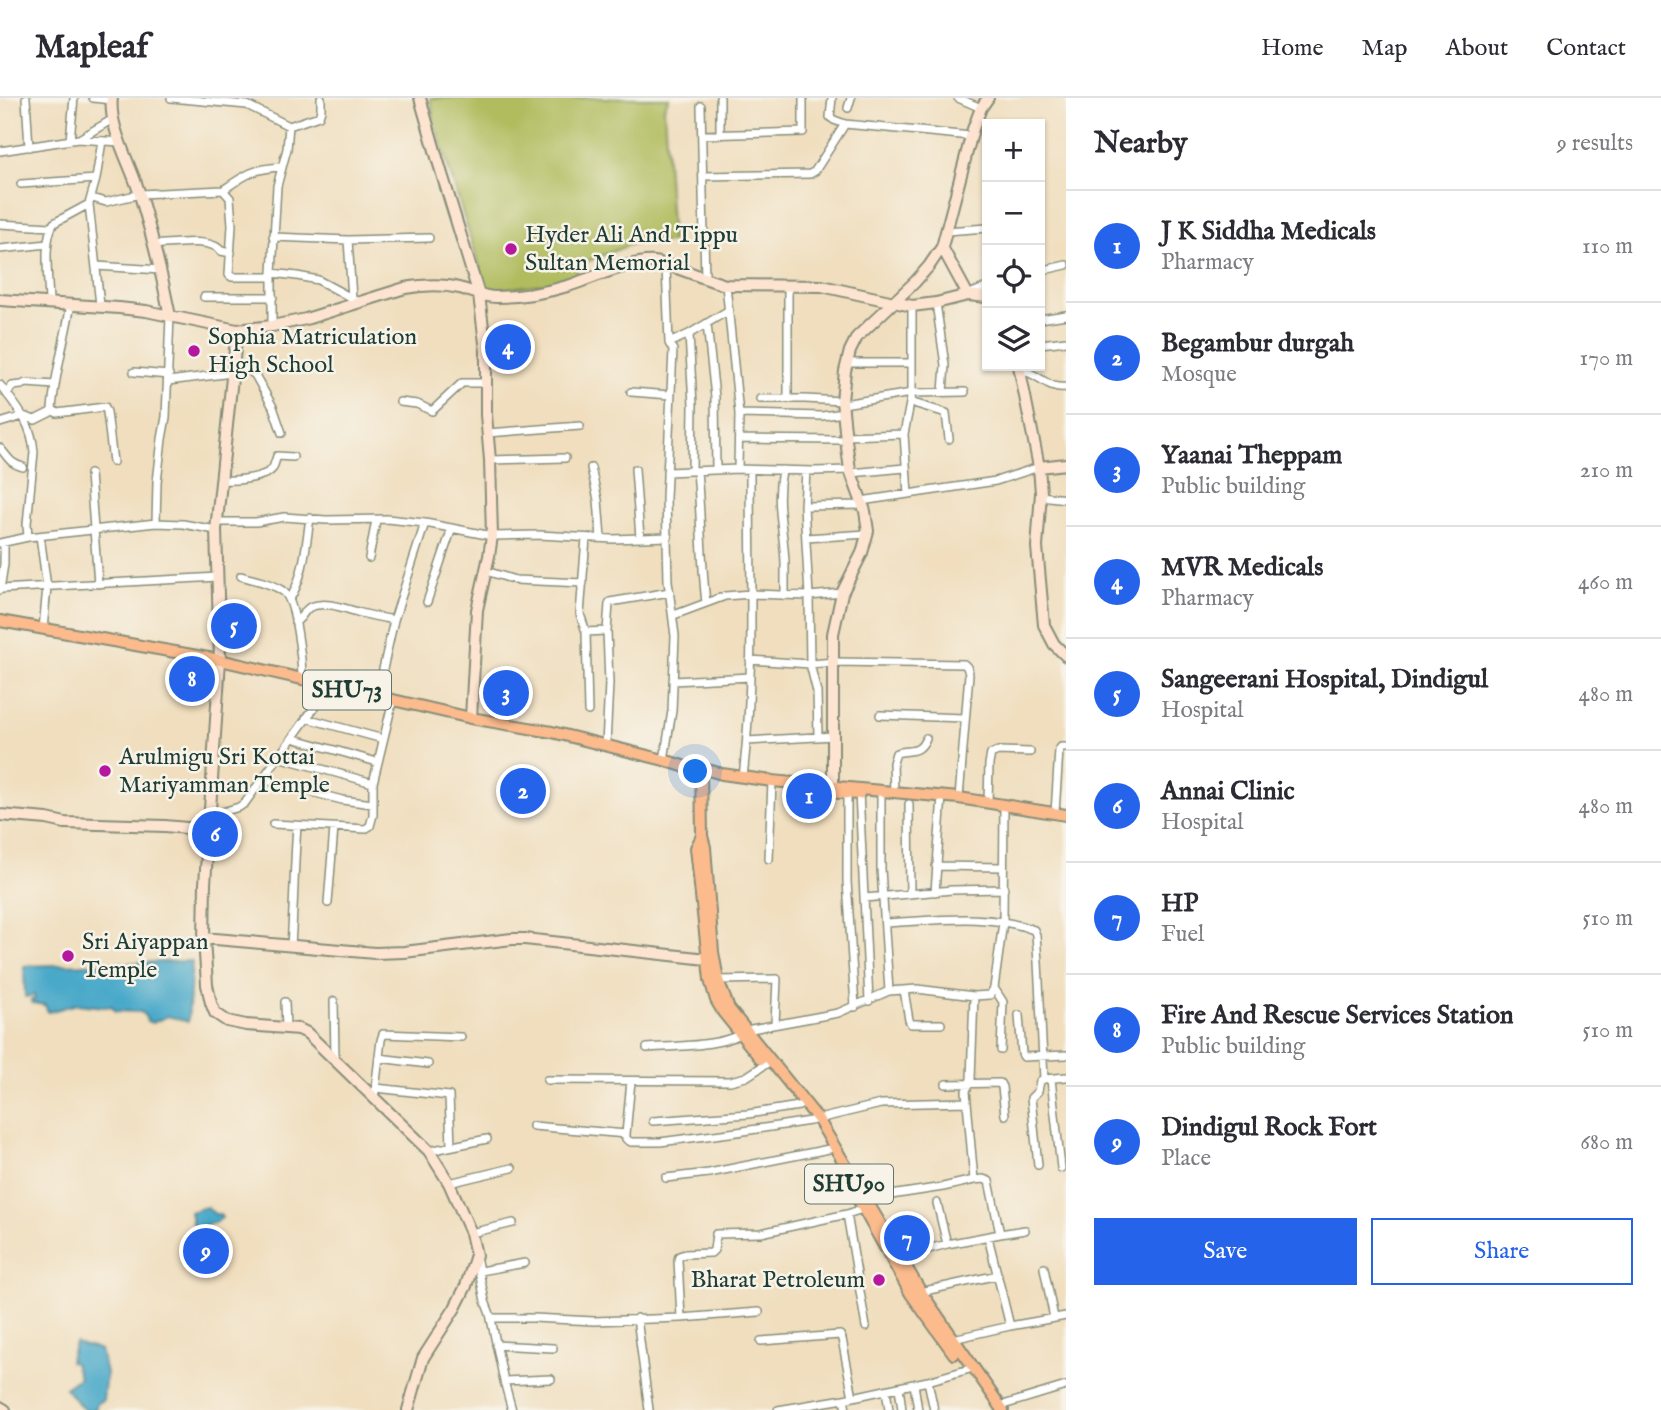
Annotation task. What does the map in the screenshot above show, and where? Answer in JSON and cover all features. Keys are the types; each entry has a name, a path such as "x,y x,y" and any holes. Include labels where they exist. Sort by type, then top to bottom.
{"main road":[{"name":"SHU73","path":"0,621 220,660 471,718 552,732 698,771 743,776 772,785 834,786 847,791 881,795 894,792 941,799 959,798 988,802 1004,809 1060,814"},
{"path":"698,771 718,779 847,791"},
{"name":"SHU90","path":"698,771 702,836 696,848 707,959 716,1000 799,1106 814,1120 829,1149 871,1204 895,1258 916,1293 999,1409"},
{"path":"701,789 705,784 718,779"},
{"path":"881,795 941,799 1066,822"},
{"path":"702,836 713,951 718,980 729,1009 743,1033 814,1120 871,1204"}],"street":[{"path":"26,98 29,147"},
{"path":"74,98 74,140"},
{"path":"93,98 111,99 111,111 120,142 140,194 161,270 170,316 166,417 157,482 156,523"},
{"path":"171,98 247,105 289,126 319,116 321,98"},
{"path":"420,98 479,295 486,351 492,536 477,610 471,718"},
{"path":"720,98 720,134"},
{"path":"702,135 803,132 803,98"},
{"path":"832,98 829,113 831,119 845,124 971,136"},
{"path":"848,108 851,98"},
{"path":"834,786 834,634 842,593 862,553 867,534 867,522 851,472 845,438 843,406 846,363 857,337 895,303 929,266 942,247 971,136 986,101 958,98"},
{"path":"701,106 705,279"},
{"path":"74,140 113,118"},
{"path":"703,176 810,174 815,171 845,124"},
{"path":"272,327 273,237 277,186 287,149 289,126"},
{"path":"0,151 74,140 120,142"},
{"path":"100,305 91,201 102,141"},
{"path":"49,304 48,244 51,227 91,201 107,202 140,194 223,190 251,172 266,167 282,167"},
{"path":"21,184 96,179"},
{"path":"223,190 230,198 231,276 297,276 318,280 356,300"},
{"path":"0,225 51,227"},
{"path":"946,231 982,228"},
{"path":"273,237 348,240 429,238"},
{"path":"348,240 356,300"},
{"path":"154,245 202,243 231,253"},
{"path":"0,249 48,244"},
{"path":"942,247 968,295"},
{"path":"0,300 100,305 146,311 237,330 306,320 356,300 405,288 459,288 493,297 568,286 647,262 726,285 822,286 912,306 936,303 982,289"},
{"path":"1045,270 1066,265"},
{"path":"96,266 161,270"},
{"path":"664,760 672,711 676,636 668,581 666,498 673,350 669,343 666,266"},
{"path":"726,285 739,414 738,469"},
{"path":"788,285 788,398"},
{"path":"968,295 982,296"},
{"path":"204,297 273,297"},
{"path":"936,303 945,365 943,392"},
{"path":"53,411 55,385 71,304"},
{"path":"908,494 904,434 911,397 912,306"},
{"path":"669,343 729,310"},
{"path":"1045,318 1066,315"},
{"path":"707,324 715,397 716,470"},
{"path":"237,330 216,526 220,660 208,830 204,938 210,1000 215,1013 228,1021 302,1030 375,1094 429,1151 449,1183 471,1233 512,1410"},
{"path":"689,334 695,471 706,603"},
{"path":"1045,343 1066,341"},
{"path":"846,363 912,363"},
{"path":"134,372 168,378 250,371 273,407 282,433"},
{"path":"1020,371 1039,467 1041,496 1037,547 1044,625 1063,650"},
{"path":"1027,371 1054,387 1066,387"},
{"path":"7,394 12,386 26,383 55,385"},
{"path":"400,402 417,404 432,411 461,383 487,383"},
{"path":"0,385 30,429 34,452 28,537"},
{"path":"631,392 670,394"},
{"path":"760,399 788,398 843,406 943,392 965,392"},
{"path":"911,397 946,413 949,439"},
{"path":"739,414 822,416 843,406"},
{"path":"0,423 23,416 35,420 53,411 57,413 105,407 113,462"},
{"path":"487,433 580,426"},
{"path":"739,439 845,438 904,434"},
{"path":"0,448 9,461 23,467"},
{"path":"221,480 236,481 262,475 274,466 277,456 293,457"},
{"path":"490,460 565,458"},
{"path":"804,506 862,503 996,481 1039,467 1066,464"},
{"path":"591,468 598,500 601,538"},
{"path":"667,472 738,469 851,472 905,468"},
{"path":"635,469 640,538"},
{"path":"743,776 750,677 750,470"},
{"path":"782,470 778,489 785,561 785,596"},
{"path":"806,471 804,506 810,664 817,692 818,736"},
{"path":"90,474 98,584"},
{"path":"1041,496 1066,499"},
{"path":"218,578 0,589 4,564 2,542 156,523 216,526 284,517 425,523 492,536 668,537"},
{"path":"290,599 298,582 310,518"},
{"path":"369,558 376,520"},
{"path":"377,696 394,620 425,523"},
{"path":"427,602 452,528"},
{"path":"806,538 867,534"},
{"path":"40,536 47,587 43,629"},
{"path":"586,538 580,614 586,632 588,710"},
{"path":"486,571 515,580 583,583"},
{"path":"241,576 274,586 284,591 290,599 302,658 302,679"},
{"path":"606,745 609,683 607,631 610,602 670,592"},
{"path":"674,615 725,596 809,596 842,593"},
{"path":"295,622 302,618 309,608 323,605 394,620"},
{"path":"586,632 607,631"},
{"path":"750,660 810,664 964,664 969,674 959,798"},
{"path":"673,681 750,677"},
{"path":"209,816 245,803 330,686"},
{"path":"273,824 334,828 370,827 373,820 373,783 393,700"},
{"path":"880,715 964,718"},
{"path":"306,718 383,739"},
{"path":"747,741 834,736"},
{"path":"292,738 377,762"},
{"path":"894,792 893,763 896,753 919,749 926,738"},
{"path":"1060,814 1059,750 1066,747"},
{"path":"988,802 991,754 998,751 1030,752"},
{"path":"278,757 373,783"},
{"path":"262,779 342,800 373,804"},
{"path":"769,859 772,785"},
{"path":"847,791 846,881 855,1007"},
{"path":"860,792 869,1001"},
{"path":"881,795 883,896 889,991"},
{"path":"934,892 941,799"},
{"path":"909,804 911,894"},
{"path":"647,1048 727,1041 743,1033 775,1024 821,1017 855,1007 889,991 932,990 974,996 990,995 994,988 1003,922 1004,809"},
{"path":"0,816 80,824 165,825 208,830"},
{"path":"291,945 297,826"},
{"path":"328,903 334,828"},
{"path":"936,866 1003,867"},
{"path":"865,898 1004,889"},
{"path":"885,923 965,919 1003,922 1030,928 1035,932 1043,1056 1061,1168"},
{"path":"204,938 375,953 525,939 707,959"},
{"path":"718,980 777,979 775,1024"},
{"path":"994,988 1003,1002 1001,1050"},
{"path":"904,989 911,1024 942,1024"},
{"path":"974,996 971,1075 967,1091 974,1181"},
{"path":"334,1001 335,1058"},
{"path":"285,1002 286,1028"},
{"path":"1019,1015 1023,1056 1066,1055"},
{"path":"375,1094 383,1034 461,1037"},
{"path":"379,1058 428,1064"},
{"path":"547,1080 740,1079 765,1064"},
{"path":"1038,1165 1031,1098 1038,1091 1040,1081 1066,1077"},
{"path":"631,1081 626,1134 628,1141 660,1142 814,1120 881,1104 967,1102"},
{"path":"946,1084 1000,1083 1005,1115"},
{"path":"375,1094 449,1096 451,1145"},
{"path":"653,1121 747,1114 799,1106"},
{"path":"533,1126 626,1134"},
{"path":"429,1151 487,1139"},
{"path":"666,1178 709,1173 829,1149"},
{"path":"449,1183 512,1168"},
{"path":"681,1318 679,1256 711,1253 717,1233 761,1233 982,1179 989,1181 1000,1234"},
{"path":"937,1203 947,1244"},
{"path":"847,1214 866,1326"},
{"path":"471,1233 513,1223"},
{"path":"895,1258 947,1244 1025,1230"},
{"path":"988,1237 1010,1326"},
{"path":"408,1410 423,1358 466,1286 476,1255"},
{"path":"480,1270 525,1263"},
{"path":"1044,1268 1054,1318"},
{"path":"916,1293 998,1275"},
{"path":"491,1318 594,1321 759,1312"},
{"path":"949,1339 1066,1316"},
{"path":"637,1318 649,1410"},
{"path":"761,1341 840,1335 853,1397"},
{"path":"496,1345 553,1348"},
{"path":"780,1410 810,1408 928,1381 969,1368"},
{"path":"504,1381 551,1379"},
{"path":"928,1381 934,1410"},
{"path":"914,1384 918,1410"},
{"path":"999,1409 1066,1386"},
{"path":"899,1387 902,1410"},
{"path":"886,1390 888,1410"},
{"path":"844,1399 846,1410"},
{"path":"0,1407 5,1410"}],"green space":[{"path":"430,98 669,98 664,108 672,242 634,243 578,265 576,280 487,291 434,121"}],"water":[{"path":"192,961 188,1022 168,1016 152,1023 147,1021 141,1012 115,1011 112,1006 77,1004 48,1012 45,1005 32,1003 34,995 25,997 24,966"},
{"path":"206,1207 215,1214 220,1214 222,1218 199,1230 193,1228 190,1212"},
{"path":"75,1343 100,1350 106,1373 103,1400 97,1403 95,1410 82,1408 65,1388 79,1378 74,1363 69,1361"}],"place":[{"name":"Hyder Ali And Tippu Sultan Memorial","path":"511,249"},
{"name":"MVR Medicals","path":"508,347"},
{"name":"Sophia Matriculation High School","path":"194,351"},
{"name":"Sangeerani Hospital, Dindigul","path":"234,626"},
{"name":"Fire And Rescue Services Station","path":"192,679"},
{"name":"Yaanai Theppam","path":"506,693"},
{"name":"Arulmigu Sri Kottai Mariyamman Temple","path":"105,771"},
{"name":"Begambur durgah","path":"523,791"},
{"name":"J K Siddha Medicals","path":"809,796"},
{"name":"Annai Clinic","path":"215,834"},
{"name":"Sri Aiyappan Temple","path":"68,956"},
{"name":"HP","path":"907,1238"},
{"name":"Dindigul Rock Fort","path":"206,1251"},
{"name":"Bharat Petroleum","path":"879,1280"}]}
